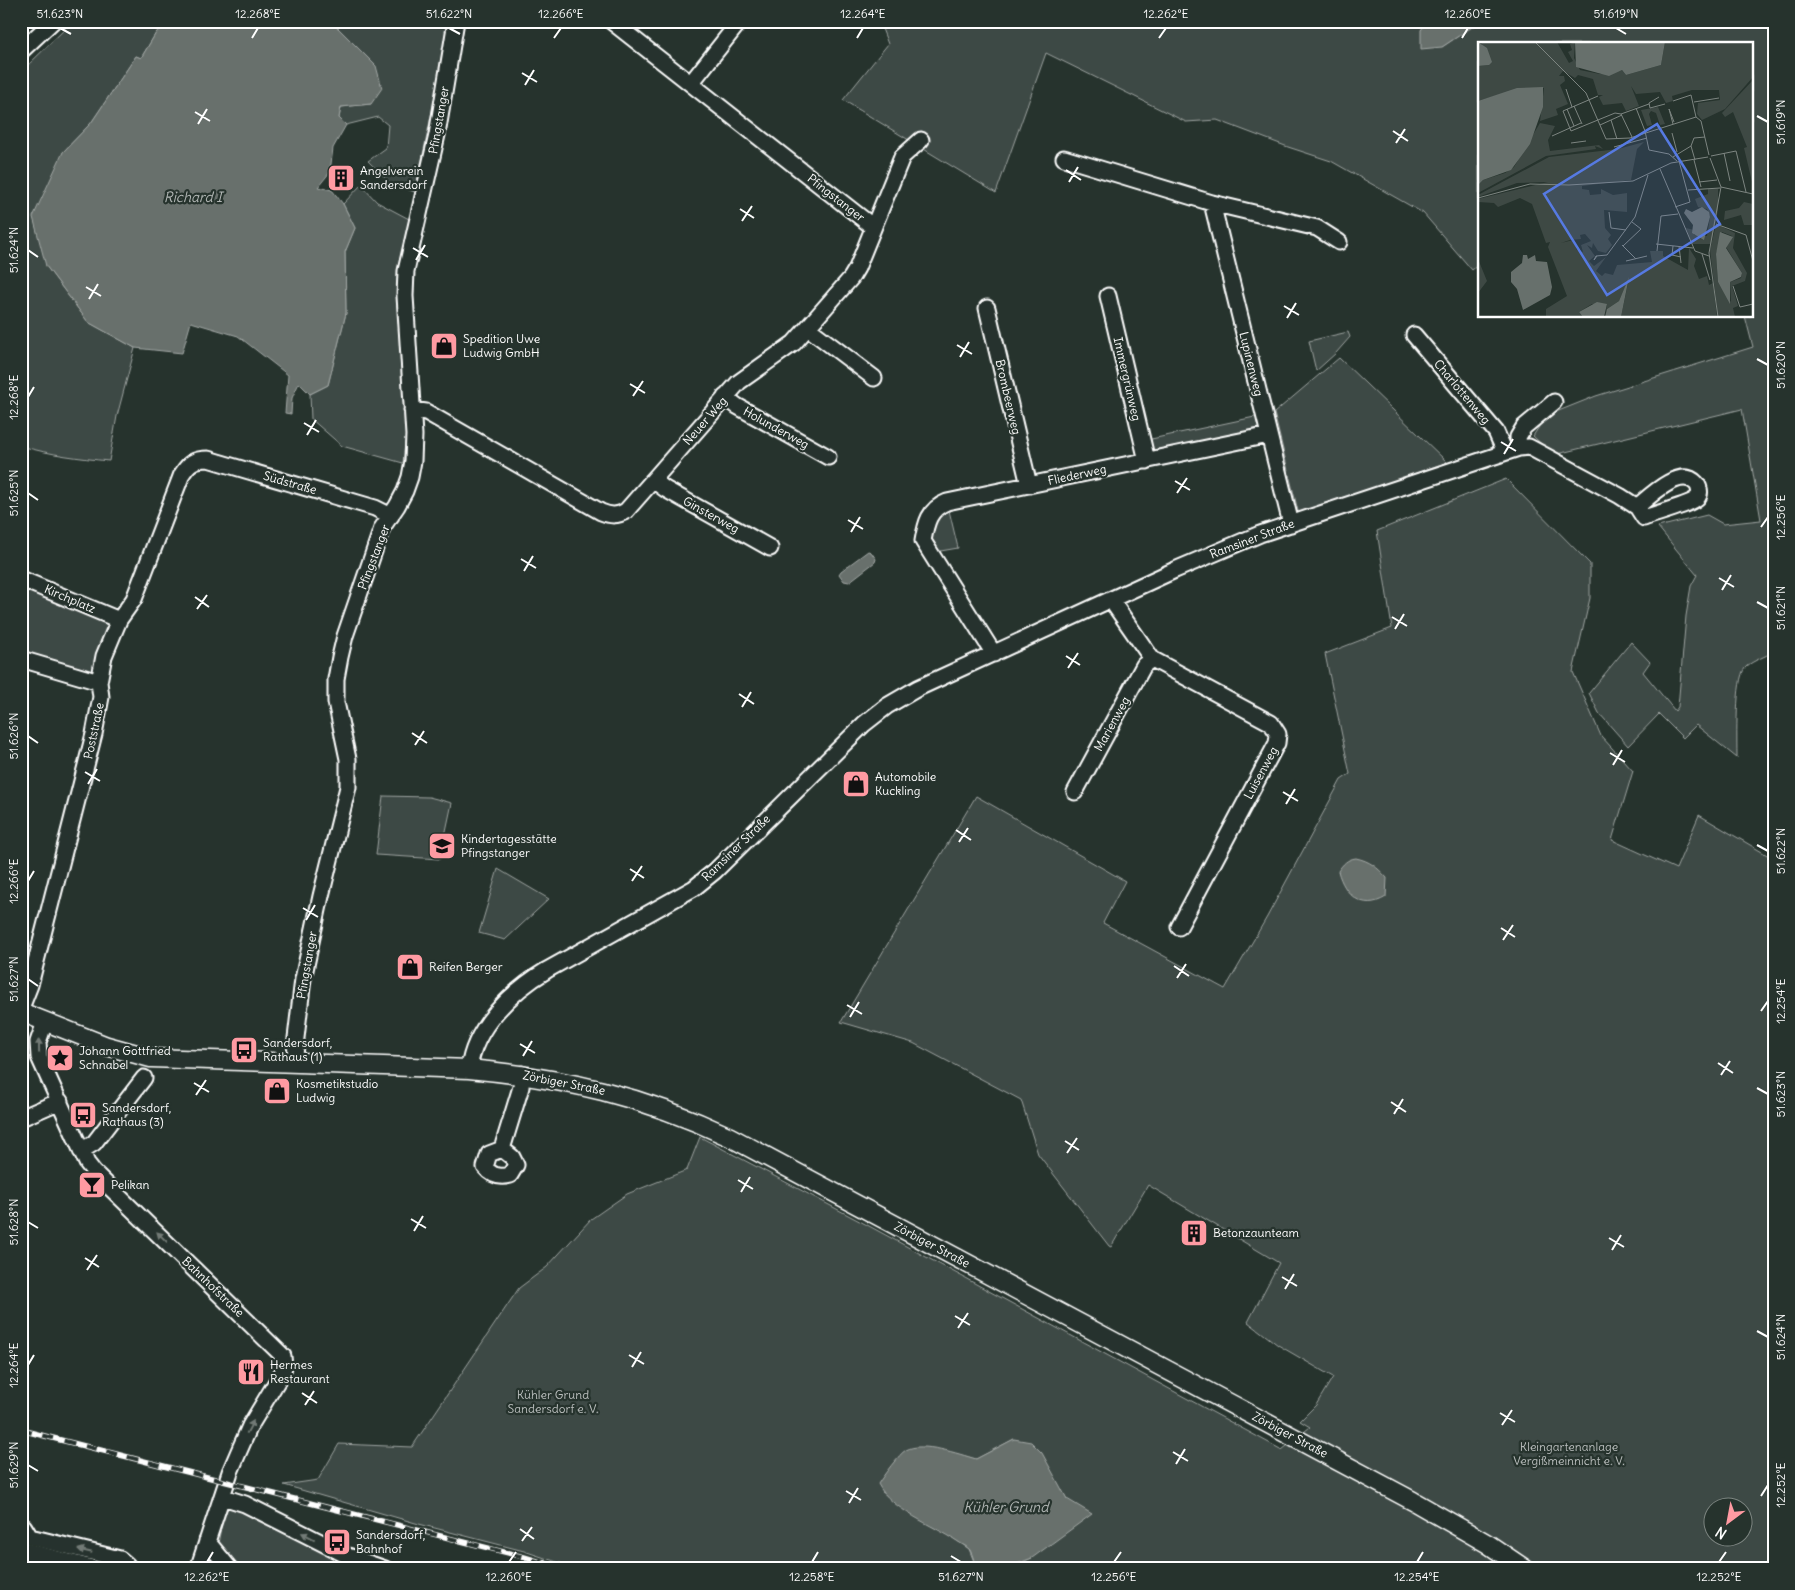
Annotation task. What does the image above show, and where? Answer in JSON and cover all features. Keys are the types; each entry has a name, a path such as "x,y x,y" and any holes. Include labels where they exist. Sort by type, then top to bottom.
{"street":[{"name":"Pfingstanger","path":"295,1063 303,979 348,782 348,759 336,702 338,669 345,636 379,535 405,491 410,477 414,435 405,296 406,271 435,144 456,21"},
{"name":"Pfingstanger","path":"611,21 630,27 691,83 874,226"},
{"path":"691,83 740,21"},
{"path":"21,52 43,25"},
{"name":"Neuer Weg","path":"412,410 426,412 607,515 613,516 626,511 725,397 748,374 794,343 854,273 902,156 921,140"},
{"path":"1064,158 1212,203 1317,228 1339,242"},
{"name":"Lupinenweg","path":"1212,203 1291,524"},
{"name":"Immergrünweg","path":"1108,296 1146,461"},
{"name":"Brombeerweg","path":"987,308 1029,485"},
{"path":"808,328 874,378"},
{"name":"Charlottenweg","path":"1414,335 1512,450"},
{"name":"Holunderweg","path":"725,397 737,406 828,456"},
{"path":"1512,450 1524,427 1554,402"},
{"name":"Fliederweg","path":"994,654 923,541 929,519 936,507 947,502 1269,435"},
{"path":"1512,450 1529,447 1620,496 1636,507"},
{"name":"Ramsiner Straße","path":"469,1069 471,1056 482,1032 502,1006 524,986 547,970 694,888 715,871 874,714 918,688 1260,534 1512,450"},
{"name":"Südstraße","path":"189,464 197,459 208,459 375,508 391,516"},
{"name":"Poststraße","path":"21,1010 30,985 94,734 101,697 99,682 104,656 119,620 134,599 182,474 189,464"},
{"name":"Ginsterweg","path":"653,480 665,489 770,548"},
{"name":"Kirchplatz","path":"21,579 119,620"},
{"name":"Luisenweg","path":"1112,600 1152,658 1271,722 1278,734 1277,743 1179,926"},
{"name":"Marienweg","path":"1075,792 1144,665 1152,658"},
{"path":"21,659 99,682"},
{"name":"Zörbiger Straße","path":"21,1010 45,1022 107,1046 151,1058 469,1069 522,1074 569,1082 627,1097 691,1119 730,1137 1414,1501 1481,1540 1525,1569"},
{"name":"Bahnhofstraße","path":"45,1022 38,1042 40,1057 86,1163 283,1356 284,1367 282,1373 250,1426 225,1490 198,1569"},
{"path":"502,1150 521,1087 522,1074"},
{"path":"81,1151 94,1143 144,1078"},
{"path":"21,1118 60,1102"},
{"path":"225,1490 245,1504 348,1556 385,1569"},
{"path":"207,1540 230,1569"},
{"path":"23,1541 90,1569"},
{"path":"23,1541 120,1559 127,1565 128,1569"}],"green space":[{"path":"73,21 167,21 156,33 141,58 136,56 91,123 63,152 46,266 88,322 135,348 117,416 109,461 65,456 21,446 21,72"},
{"path":"331,21 451,21 415,192 391,184 368,161 386,148 388,125 378,117 346,125 339,118 341,107 371,104 341,32"},
{"path":"879,21 1428,21 1421,30 1442,47 1481,21 1774,21 1774,658 1769,654 1756,660 1745,668 1742,675 1737,711 1737,758 1696,725 1683,738 1659,714 1628,746 1599,713 1589,693 1631,642 1650,662 1643,672 1675,711 1678,707 1686,616 1691,586 1697,575 1658,527 1707,515 1723,524 1761,520 1742,409 1553,455 1533,436 1546,416 1596,396 1753,347 1746,318 1752,318 1752,42 1478,42 1478,265 1472,270 1423,213 1331,161 1217,120 1186,122 1046,53 996,193 843,100 888,44"},
{"path":"361,185 377,202 409,219 401,284 407,425 403,463 342,446 311,419 310,394 328,385 346,313 345,252 355,228 343,204"},
{"path":"1348,332 1350,337 1316,371 1309,341"},
{"path":"1339,358 1447,462 1299,515 1274,413"},
{"path":"1264,415 1269,435 1147,461 1142,441"},
{"path":"1506,479 1590,564 1590,598 1573,672 1601,736 1633,771 1612,840 1676,869 1699,815 1774,859 1774,1569 1004,1569 1032,1558 1067,1499 1055,1480 1014,1439 976,1459 946,1451 882,1492 921,1520 969,1549 977,1569 578,1569 524,1551 419,1524 284,1485 318,1480 339,1444 412,1447 519,1288 547,1267 591,1219 627,1194 687,1170 700,1137 869,1226 1282,1450 1310,1427 1300,1421 1316,1405 1333,1377 1278,1345 1248,1322 1279,1263 1148,1185 1111,1247 1109,1246 1038,1154 1021,1100 913,1043 841,1022 976,796 1125,881 1103,923 1225,989 1267,917 1341,780 1350,774 1325,654 1392,628 1377,531"},
{"path":"947,502 958,548 929,553 925,530"},
{"path":"21,584 111,620 89,679 21,655"},
{"path":"383,796 429,797 452,803 440,859 376,855"},
{"path":"498,869 549,899 505,940 479,933"},
{"path":"231,1505 242,1508 353,1569 240,1569 218,1545 223,1515"}],"water":[{"name":"Richard I","path":"167,21 331,21 376,66 382,88 371,104 341,107 339,118 346,125 333,148 330,172 318,187 332,190 343,204 355,228 345,252 346,313 328,385 310,394 299,383 292,398 291,414 285,413 288,375 238,336 191,322 182,353 135,348 88,322 46,266 33,217 63,152 91,123 136,56 141,58 156,33"},
{"path":"1428,21 1481,21 1442,47 1421,49 1421,30"},
{"path":"868,551 876,559 875,562 849,582 844,581 839,574 841,571"},
{"path":"1356,858 1373,865 1387,878 1386,897 1369,903 1355,898 1349,893 1338,871 1345,862"},
{"name":"Kühler Grund","path":"1014,1439 1031,1442 1042,1453 1067,1499 1092,1514 1032,1558 1004,1569 977,1569 969,1549 892,1502 878,1484 899,1456 906,1450 921,1447 941,1449 976,1459"}],"railway":[{"path":"21,1430 524,1557 564,1569"}],"place":[{"name":"Angelverein Sandersdorf","path":"341,178"},
{"name":"Spedition Uwe Ludwig GmbH","path":"444,346"},
{"name":"Automobile Kuckling","path":"856,784"},
{"name":"Kindertagesstätte Pfingstanger","path":"442,846"},
{"name":"Reifen Berger","path":"410,967"},
{"name":"Sandersdorf, Rathaus (1)","path":"244,1050"},
{"name":"Johann Gottfried Schnabel","path":"60,1058"},
{"name":"Kosmetikstudio Ludwig","path":"277,1091"},
{"name":"Sandersdorf, Rathaus (3)","path":"83,1115"},
{"name":"Pelikan","path":"92,1185"},
{"name":"Betonzaunteam","path":"1194,1233"},
{"name":"Hermes Restaurant","path":"251,1372"},
{"name":"Sandersdorf, Bahnhof","path":"337,1542"}],"park label":[{"name":"Kühler Grund Sandersdorf e. V.","path":"553,1402"},
{"name":"Kleingartenanlage Vergißmeinnicht e. V.","path":"1569,1454"}]}
